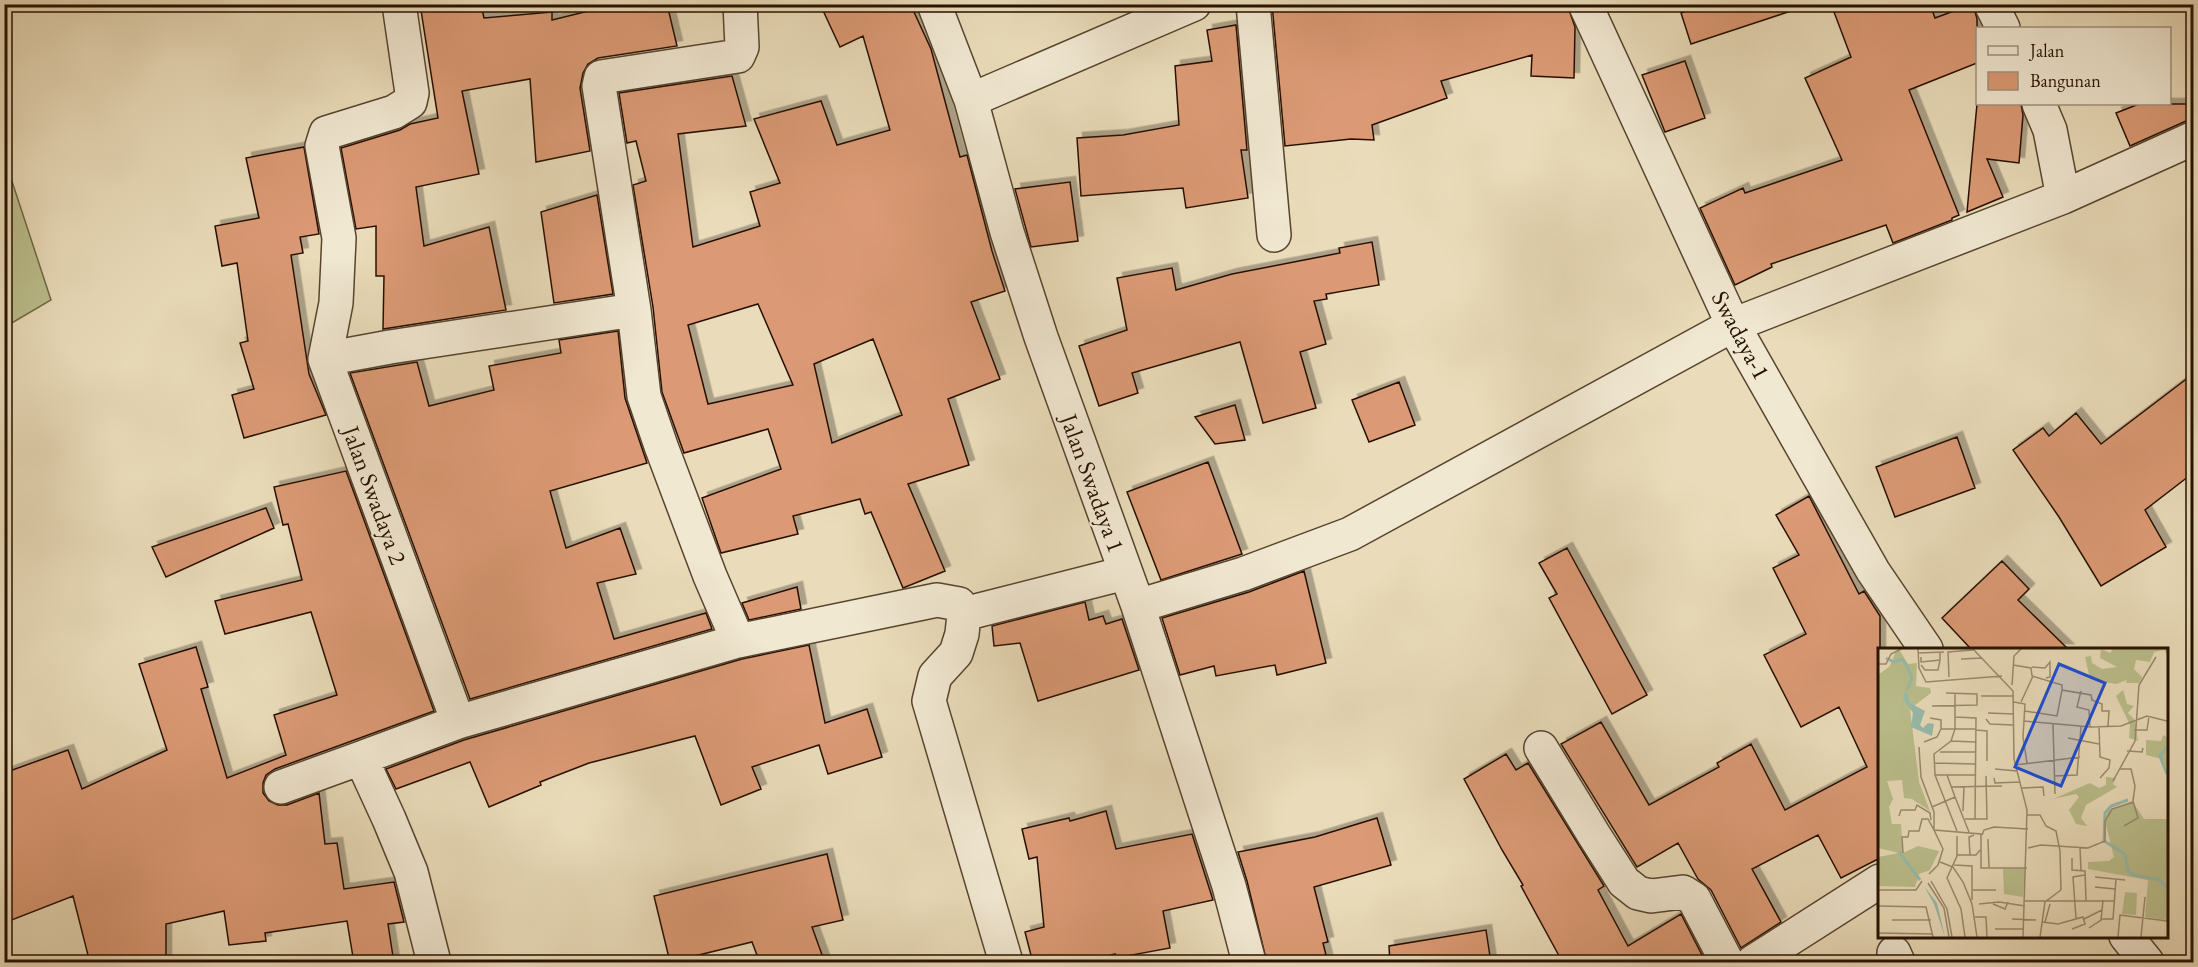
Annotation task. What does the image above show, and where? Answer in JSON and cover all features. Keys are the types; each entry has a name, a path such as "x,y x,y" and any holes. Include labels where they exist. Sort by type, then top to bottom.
{"street":[{"path":"399,4 412,93 410,102 394,112 326,133 322,146 339,238 336,303 325,359 634,310"},
{"path":"738,641 706,565 644,396 634,310 599,86 601,77 738,56 742,46 740,4"},
{"name":"Jalan Swadaya 1","path":"934,4 971,100 1007,231 1041,337 1138,606 1229,886 1249,963"},
{"path":"971,100 1194,4"},
{"path":"1253,4 1274,235"},
{"name":"Swadaya-1","path":"1585,4 1733,326 1873,571 1925,648"},
{"path":"1991,4 2002,27"},
{"path":"2039,105 2049,130 2063,197"},
{"path":"1138,606 1253,571 1350,534 1733,326 2063,197 2193,138"},
{"name":"Jalan Swadaya 2","path":"325,359 458,722"},
{"path":"964,615 1125,573"},
{"path":"281,787 458,722 738,641 937,600 959,604 964,615 962,634 956,653 935,676 929,701 1006,963"},
{"path":"1541,748 1624,882 1638,893 1651,896 1683,892 1694,899 1727,963"},
{"path":"362,758 411,872 434,963"},
{"path":"1753,963 1878,883"},
{"path":"2127,937 2147,963"}],"green space":[{"path":"4,157 51,300 5,327 4,327"}],"building":[{"path":"420,4 481,4 484,18 552,12 552,20 617,4 667,4 677,46 598,58 588,64 583,73 580,88 590,151 536,162 530,79 462,91 479,174 416,187 424,246 489,227 506,310 383,329 384,276 376,276 376,226 356,229 341,148 400,130 410,124 438,118"},
{"path":"820,4 916,4 917,11 914,12 931,49 960,157 967,155 1005,291 971,302 1000,379 948,399 969,465 908,484 945,571 903,588 871,512 865,514 860,499 793,516 798,534 721,553 702,498 781,469 768,429 684,453 662,392 653,307 633,185 646,181 636,141 627,143 619,93 732,76 746,126 678,134 693,247 760,226 750,192 780,183 754,119 821,101 837,145 890,130 863,36 840,47","holes":["758,304 793,385 708,404 688,325","873,339 902,415 832,443 814,364"]},
{"path":"1272,4 1305,4 1306,9 1360,4 1567,4 1575,27 1574,78 1531,76 1532,55 1441,81 1447,98 1372,125 1374,140 1351,139 1285,146"},
{"path":"1705,4 1793,4 1794,10 1691,44 1681,13"},
{"path":"1831,4 1930,4 1935,18 1973,4 1977,19 1976,63 1909,90 1959,215 1952,220 1893,243 1886,225 1771,264 1772,267 1735,285 1700,208 1743,188 1745,193 1842,160 1805,78 1851,57"},
{"path":"1236,25 1247,150 1241,150 1248,198 1186,208 1183,188 1081,196 1077,138 1123,135 1179,125 1175,66 1212,61 1207,30"},
{"path":"1685,61 1705,118 1665,132 1642,75"},
{"path":"2186,104 2193,120 2130,146 2116,113 2136,105"},
{"path":"1977,105 2021,105 2023,115 2019,163 1987,159 2003,197 1967,212"},
{"path":"304,147 319,234 300,237 303,253 291,255 309,374 326,415 244,438 232,395 254,389 240,343 248,341 237,263 222,266 215,226 259,218 246,158"},
{"path":"1070,182 1078,241 1031,247 1015,189"},
{"path":"597,195 613,294 554,303 541,212"},
{"path":"1372,242 1379,285 1326,294 1327,299 1314,301 1326,344 1300,352 1316,408 1263,423 1240,342 1132,373 1138,393 1099,406 1079,346 1127,330 1117,278 1172,268 1176,290 1232,274 1340,253 1339,248"},
{"path":"618,331 625,398 647,463 550,491 566,548 620,528 636,574 597,583 614,639 706,613 712,629 470,699 350,373 417,362 429,406 494,390 489,366 561,353 559,340"},
{"path":"2193,374 2193,473 2145,510 2166,547 2101,586 2059,517 2013,450 2043,428 2049,436 2076,413 2101,444"},
{"path":"1399,382 1415,425 1369,442 1352,400"},
{"path":"1235,405 1245,440 1215,444 1195,417"},
{"path":"1957,437 1975,488 1895,517 1876,467"},
{"path":"1208,462 1242,554 1161,580 1127,492"},
{"path":"346,471 434,711 275,769 266,775 263,793 269,801 278,805 287,805 319,793 325,844 337,843 344,889 394,882 404,922 388,924 394,963 354,963 347,921 265,933 266,941 229,945 224,911 166,924 166,963 90,963 73,896 4,923 4,773 68,750 82,789 167,750 139,664 196,647 208,687 201,689 227,778 286,755 274,715 337,695 311,612 225,634 215,601 302,580 288,524 283,525 274,487"},
{"path":"1809,496 1859,594 1864,591 1880,616 1878,859 1841,878 1818,835 1752,869 1781,922 1741,948 1711,890 1698,879 1678,843 1637,867 1561,744 1601,722 1649,805 1719,767 1717,763 1751,744 1785,810 1867,767 1839,707 1801,727 1764,655 1806,634 1773,568 1799,555 1776,515"},
{"path":"266,508 274,528 166,577 152,547"},
{"path":"1567,548 1647,695 1612,714 1549,598 1557,594 1539,563"},
{"path":"2002,561 2029,589 2018,600 2067,648 1970,648 1942,618"},
{"path":"1304,571 1326,663 1277,675 1275,665 1216,676 1214,666 1180,675 1162,618 1249,592"},
{"path":"797,587 801,609 749,620 742,603"},
{"path":"1085,602 1089,620 1103,616 1106,624 1122,619 1139,670 1038,701 1020,643 994,646 992,626"},
{"path":"809,645 825,723 867,709 882,757 828,774 819,745 752,767 761,789 721,805 695,736 589,763 540,782 541,785 489,807 470,762 396,789 386,769 464,740 742,659"},
{"path":"1506,754 1516,770 1528,763 1604,886 1598,890 1628,946 1681,914 1706,963 1563,963 1464,779"},
{"path":"1106,811 1116,849 1192,834 1213,900 1163,911 1170,948 1116,958 1115,954 1080,963 1033,963 1025,932 1044,927 1037,857 1029,859 1022,829 1069,818 1070,821"},
{"path":"1377,818 1391,865 1314,887 1328,942 1323,943 1328,963 1267,963 1238,852 1315,837"},
{"path":"827,854 843,920 812,927 825,963 760,963 752,942 670,962 654,896"},
{"path":"1486,930 1491,963 1390,963 1389,946"}]}
